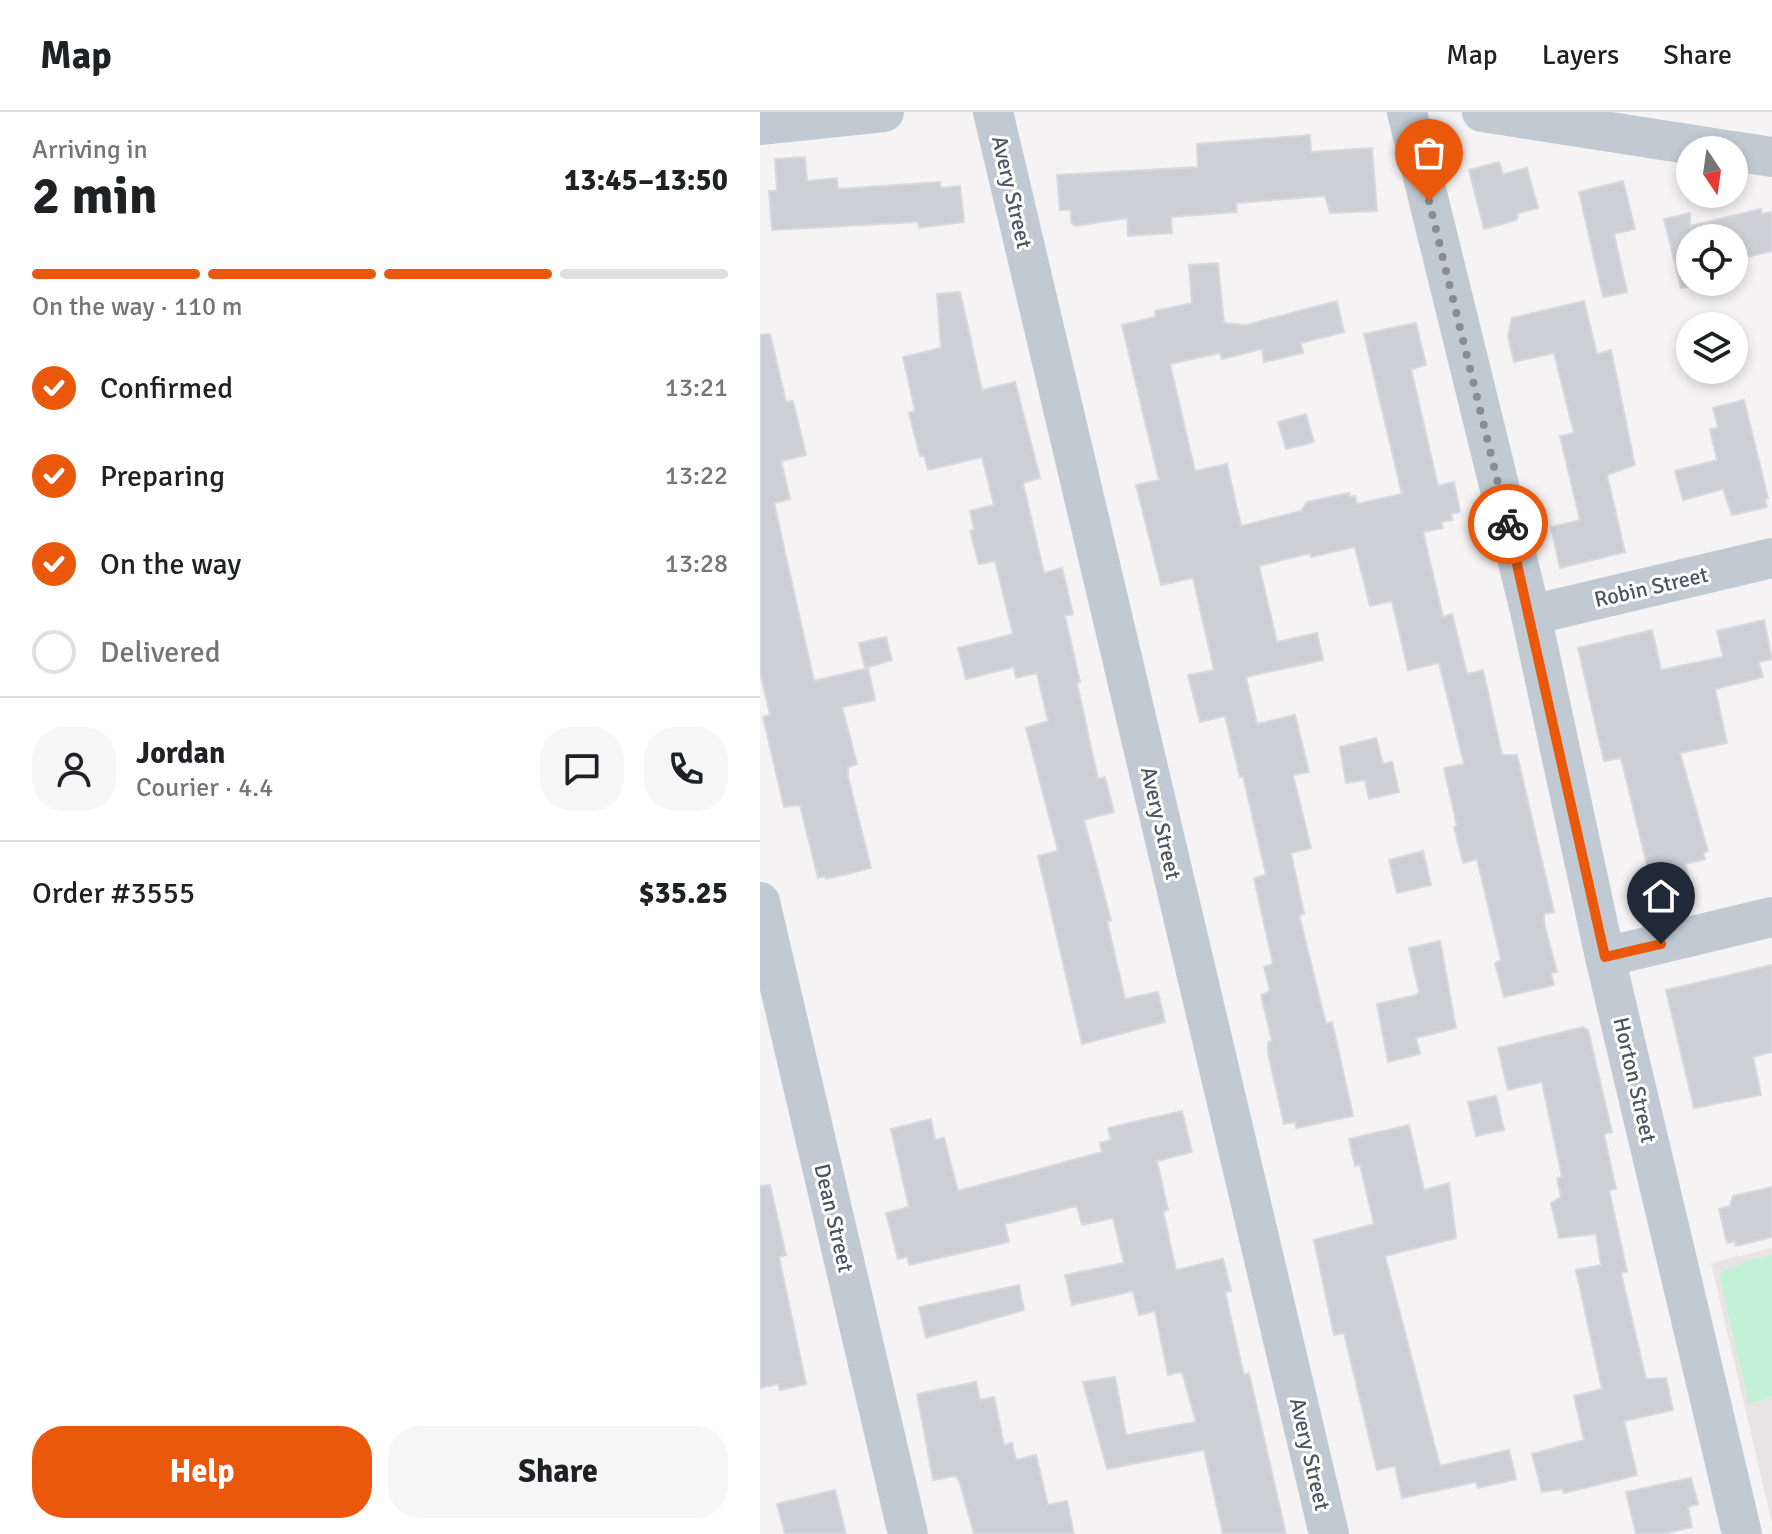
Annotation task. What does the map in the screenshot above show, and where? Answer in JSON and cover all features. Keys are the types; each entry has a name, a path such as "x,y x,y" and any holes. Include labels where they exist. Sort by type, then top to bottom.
{"street":[{"path":"760,125 884,112"},
{"name":"Avery Street","path":"993,112 1329,1534"},
{"name":"Horton Street","path":"1407,112 1531,615 1605,957 1742,1534"},
{"path":"1482,112 1676,142"},
{"path":"1748,153 1772,157"},
{"name":"Robin Street","path":"1531,615 1772,558"},
{"name":"Dean Street","path":"760,902 908,1534"},
{"path":"1605,957 1772,917"}],"shaded area":[{"path":"1772,1248 1772,1523 1711,1263"}],"green space":[{"path":"1772,1255 1772,1396 1749,1404 1719,1274 1749,1260"}],"building":[{"path":"1310,135 1311,152 1372,148 1377,211 1330,213 1325,196 1236,203 1237,212 1171,217 1172,233 1128,236 1127,218 1075,226 1071,222 1071,210 1060,210 1057,175 1198,167 1197,144"},
{"path":"805,157 807,181 837,178 838,189 940,182 941,188 960,186 964,222 919,228 918,222 772,230 769,191 777,191 775,159"},
{"path":"1499,162 1503,174 1527,168 1538,208 1518,213 1517,220 1484,229 1469,170"},
{"path":"1623,181 1635,229 1614,234 1627,292 1603,297 1579,192"},
{"path":"1761,209 1762,214 1772,212 1772,251 1748,257 1748,224 1698,224"},
{"path":"1690,213 1690,224 1676,224 1676,268 1664,219"},
{"path":"1218,263 1224,323 1246,325 1337,301 1344,332 1301,343 1303,353 1264,362 1262,349 1222,359 1220,353 1170,364 1195,471 1227,464 1241,526 1301,511 1307,502 1349,493 1350,497 1355,496 1357,504 1402,494 1364,334 1416,323 1426,365 1411,369 1438,486 1454,482 1460,512 1451,514 1453,520 1441,522 1443,528 1423,532 1443,617 1452,614 1467,674 1483,670 1502,755 1517,755 1554,912 1544,914 1544,923 1557,972 1551,973 1554,985 1504,997 1495,963 1501,960 1477,859 1463,863 1454,827 1457,826 1444,768 1464,764 1439,663 1408,670 1392,601 1370,606 1355,547 1311,557 1310,553 1259,566 1277,642 1317,633 1323,660 1246,677 1257,724 1295,715 1309,772 1293,775 1311,848 1291,853 1304,914 1299,915 1326,1024 1332,1022 1353,1116 1296,1128 1295,1122 1284,1124 1268,1053 1268,1042 1272,1041 1261,995 1270,991 1264,967 1273,964 1254,878 1266,875 1243,776 1240,777 1225,716 1200,722 1188,675 1214,670 1193,578 1161,585 1136,485 1159,480 1122,325 1156,317 1155,311 1192,303 1189,265"},
{"path":"960,292 982,390 1015,382 1040,478 1023,483 1044,573 1062,568 1073,614 1065,616 1080,682 1077,683 1098,779 1105,777 1114,812 1084,820 1111,920 1107,921 1125,999 1158,992 1165,1022 1082,1044 1038,856 1058,851 1026,728 1048,721 1037,673 1016,678 1014,667 966,679 958,648 1013,634 995,561 979,564 970,531 974,530 970,511 994,505 982,457 928,470 924,455 920,456 909,413 915,411 903,357 941,348 937,294"},
{"path":"1584,301 1597,354 1611,350 1635,465 1607,475 1625,552 1560,568 1551,527 1580,520 1560,436 1574,433 1554,353 1514,362 1508,336 1512,318"},
{"path":"770,334 786,402 793,401 806,455 781,461 790,499 774,503 814,681 868,668 875,700 842,707 857,764 848,767 848,777 871,868 826,879 825,876 818,878 800,805 784,807 763,717 770,715 760,672 760,335"},
{"path":"1744,400 1768,498 1765,499 1767,507 1732,515 1723,489 1683,500 1675,471 1717,460 1710,429 1718,428 1713,408"},
{"path":"1306,414 1314,442 1286,449 1278,422"},
{"path":"1764,620 1772,659 1759,662 1763,677 1715,689 1727,743 1680,753 1708,851 1703,853 1705,859 1685,864 1691,885 1654,894 1621,758 1604,761 1578,648 1652,630 1661,670 1723,657 1717,631"},
{"path":"886,637 892,660 865,668 859,643"},
{"path":"1376,738 1383,764 1392,762 1399,792 1369,799 1365,780 1346,783 1340,747"},
{"path":"1423,851 1431,885 1397,893 1389,860"},
{"path":"1440,941 1456,1028 1416,1038 1420,1054 1388,1062 1377,1004 1419,992 1409,948"},
{"path":"1772,965 1772,1052 1753,1057 1761,1095 1694,1108 1666,990"},
{"path":"1583,1027 1588,1030 1612,1132 1604,1134 1616,1189 1609,1190 1627,1271 1621,1273 1646,1379 1666,1378 1673,1410 1624,1421 1637,1475 1564,1493 1563,1489 1542,1492 1532,1454 1584,1440 1574,1396 1602,1389 1576,1270 1601,1265 1596,1234 1559,1238 1551,1203 1561,1197 1557,1178 1562,1177 1542,1082 1508,1090 1498,1048"},
{"path":"1496,1096 1504,1130 1476,1136 1468,1102"},
{"path":"1182,1111 1192,1152 1157,1161 1168,1210 1163,1211 1176,1270 1223,1259 1231,1291 1225,1292 1244,1375 1249,1373 1286,1534 1223,1534 1204,1450 1107,1469 1083,1382 1115,1377 1126,1435 1196,1422 1182,1372 1168,1375 1155,1311 1139,1315 1133,1291 1072,1305 1065,1275 1124,1263 1113,1218 1082,1225 1077,1206 1005,1224 1009,1242 909,1265 907,1257 898,1259 886,1213 909,1207 891,1129 931,1119 935,1140 944,1138 958,1191 1102,1152 1100,1143 1111,1140 1108,1128"},
{"path":"1409,1125 1424,1190 1449,1183 1456,1238 1385,1256 1440,1466 1509,1450 1516,1479 1478,1488 1476,1482 1402,1498 1395,1466 1377,1470 1344,1333 1334,1335 1314,1240 1374,1224 1360,1165 1355,1166 1349,1139"},
{"path":"770,1185 786,1255 779,1257 806,1384 780,1390 778,1384 760,1388 760,1186"},
{"path":"1772,1187 1772,1237 1736,1246 1735,1241 1727,1243 1719,1209 1730,1206 1733,1196"},
{"path":"1019,1285 1024,1310 926,1338 919,1307"},
{"path":"976,1382 980,1400 994,1397 1004,1445 1012,1443 1016,1460 1036,1455 1048,1505 1067,1501 1074,1534 974,1534 959,1480 955,1476 933,1480 917,1394"},
{"path":"1691,1478 1698,1504 1688,1507 1692,1527 1663,1534 1636,1534 1626,1492"},
{"path":"835,1490 846,1534 785,1534 777,1504"}],"way so far":[{"path":"1429,201 1508,524"}],"route":[{"path":"1508,524 1531,615 1605,957 1661,944"}]}
